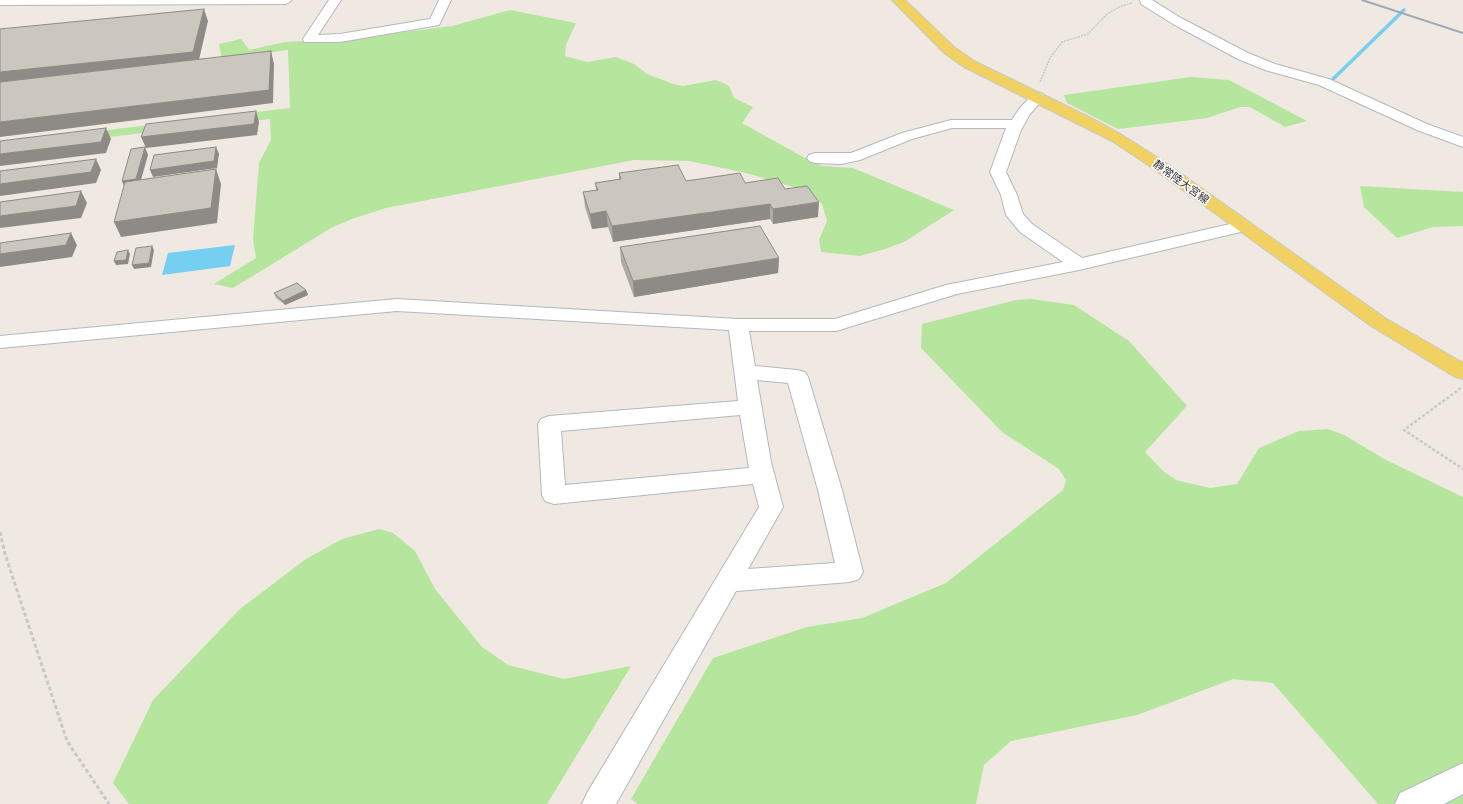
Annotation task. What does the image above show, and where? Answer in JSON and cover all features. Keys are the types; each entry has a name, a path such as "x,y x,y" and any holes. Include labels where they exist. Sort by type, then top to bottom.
{"main road":[{"name":"静常陸大宮線","path":"898,0 949,50 969,64 1038,97 1117,138 1157,164 1378,322 1463,372"}],"street":[{"path":"0,1 284,0"},
{"path":"335,0 310,40 340,38 435,22 446,0"},
{"path":"1145,1 1177,21 1243,56 1270,67 1324,82 1422,127 1463,142"},
{"path":"1038,97 1016,124 998,172 1009,195 1015,215 1026,228 1079,264"},
{"path":"815,158 841,159 854,157 907,136 951,124 1016,124"},
{"path":"0,342 208,321 397,305 574,314 738,326 836,325 953,289 1079,264 1243,226"},
{"path":"598,804 771,507 763,475 750,407 738,326"},
{"path":"727,581 850,572 830,490 797,376 745,372"},
{"path":"750,407 549,424 554,495 763,475"},
{"path":"1411,804 1463,778"}],"path":[{"path":"1038,97 1040,83 1050,58 1062,42 1088,34 1108,14 1121,6 1145,1"},
{"path":"1463,386 1404,430 1463,469"},
{"path":"0,532 5,554 67,741 109,804"}],"green space":[{"path":"510,10 576,23 566,45 565,56 587,62 616,57 634,64 647,74 673,84 683,86 716,80 723,83 729,86 734,98 753,107 742,123 803,157 822,166 853,168 954,210 904,242 885,249 860,256 821,252 819,240 827,221 822,204 810,192 746,173 689,161 634,160 386,208 352,219 331,228 233,288 214,284 256,258 253,239 259,163 271,140 270,119 0,149 0,143 290,108 288,50 222,59 219,44 241,39 249,50 285,42 349,39 452,26"},
{"path":"1191,77 1229,80 1307,121 1285,127 1250,107 1240,107 1207,118 1118,129 1067,103 1064,95"},
{"path":"1360,186 1463,192 1463,226 1433,227 1397,238 1364,207"},
{"path":"1031,299 1074,305 1129,341 1187,406 1145,452 1163,471 1176,480 1210,488 1237,484 1259,448 1299,431 1328,429 1344,435 1386,460 1463,497 1463,804 1378,804 1273,683 1233,679 1137,715 1011,741 984,765 976,804 638,804 631,799 713,658 807,627 862,618 946,583 1063,490 1066,480 1059,469 1002,432 921,348 922,324 1016,300"},
{"path":"379,529 393,533 415,551 435,589 482,647 508,665 564,679 631,666 547,804 129,804 113,783 153,700 240,609 306,559 342,539"}],"water":[{"path":"235,245 230,266 162,275 168,253"}],"building":[{"path":"204,9 193,52 0,72 0,29"},
{"path":"271,51 269,90 0,122 0,82"},
{"path":"256,111 254,124 141,137 146,124"},
{"path":"106,128 101,142 0,154 0,141"},
{"path":"145,147 136,179 122,181 131,149"},
{"path":"216,147 214,161 150,170 154,155"},
{"path":"96,159 91,172 0,184 0,171"},
{"path":"678,165 686,181 740,173 745,183 778,178 785,189 807,186 819,202 773,209 770,204 612,226 606,211 590,214 583,192 598,190 595,183 621,179 619,173"},
{"path":"216,169 211,208 114,222 125,182"},
{"path":"81,191 76,206 0,216 0,202"},
{"path":"760,226 779,258 633,281 620,247"},
{"path":"71,233 66,245 0,254 0,243"},
{"path":"152,246 149,263 132,265 136,248"},
{"path":"128,250 126,260 114,261 117,252"},
{"path":"297,283 306,290 283,301 274,293"}],"waterway":[{"path":"1331,81 1404,10"}],"railway":[{"path":"1362,0 1463,33"}]}
